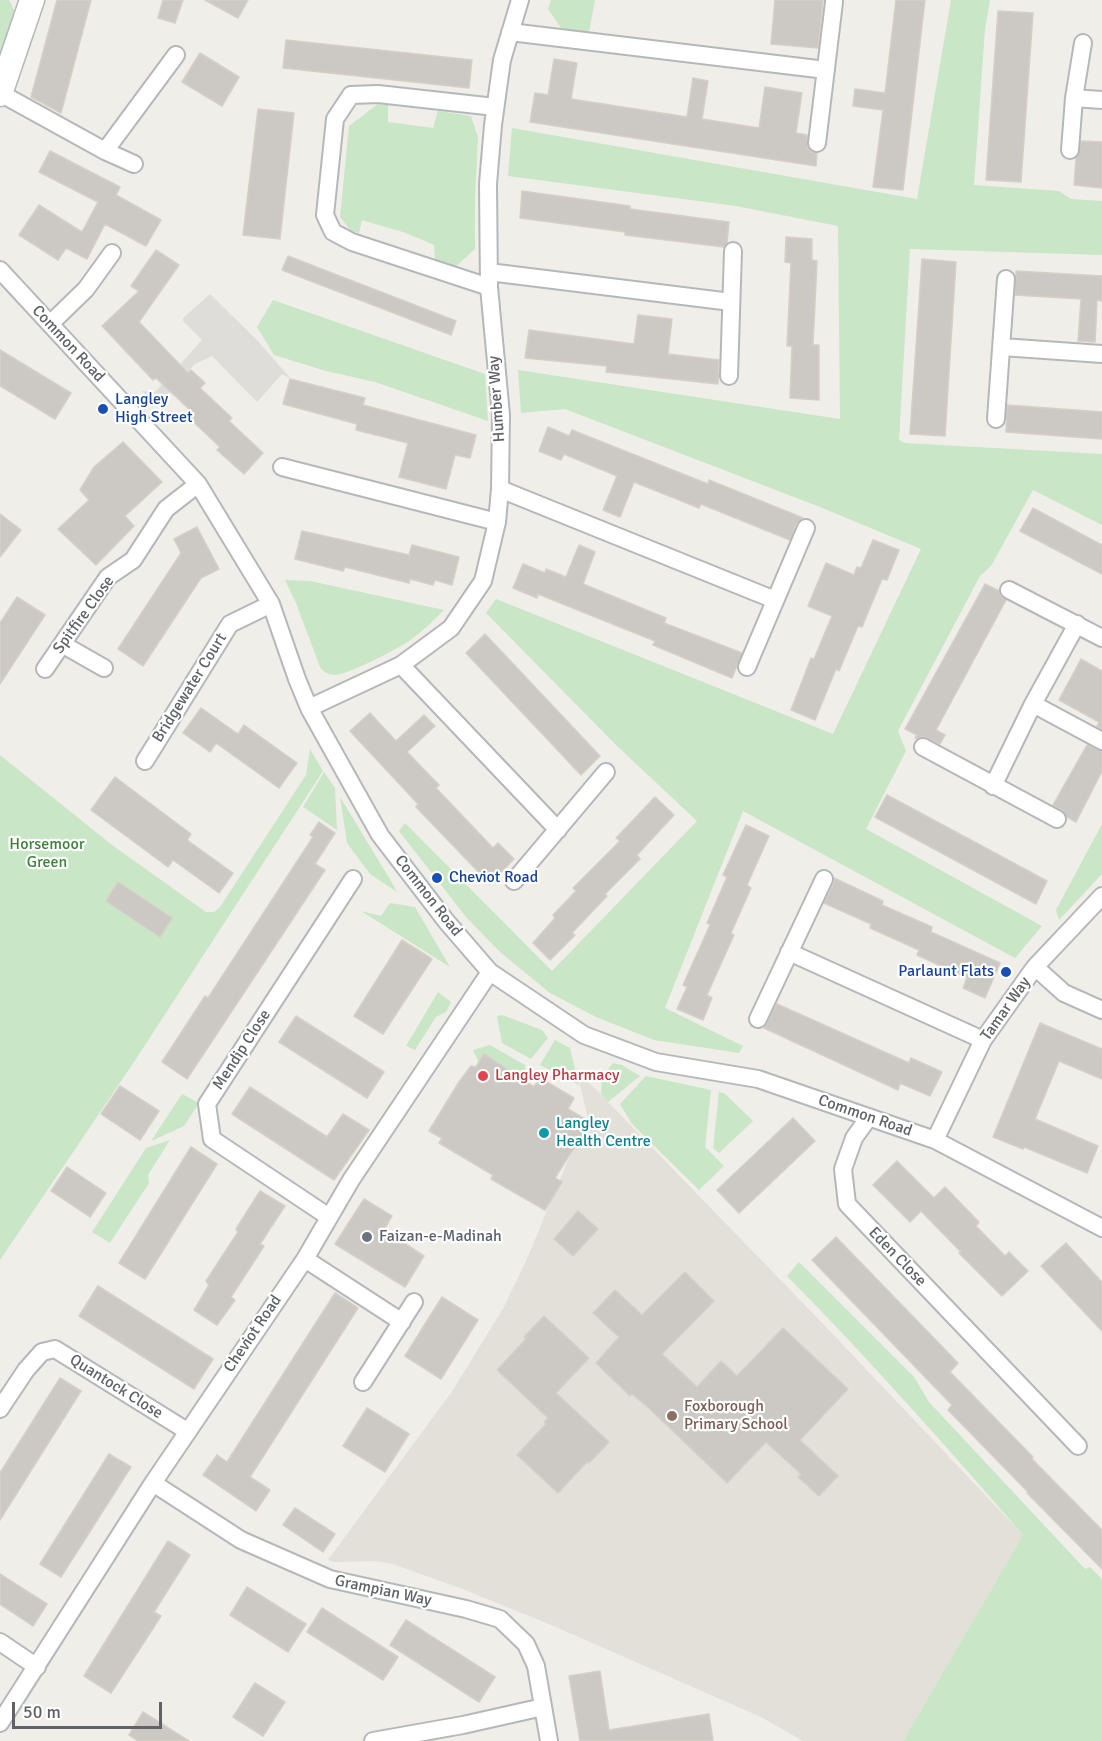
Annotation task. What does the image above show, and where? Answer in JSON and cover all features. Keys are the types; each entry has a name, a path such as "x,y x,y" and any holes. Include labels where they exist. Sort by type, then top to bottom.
{"main road":[{"path":"0,93 32,0"}],"street":[{"name":"Humber Way","path":"309,708 401,664 451,628 483,580 497,522 501,416 489,279 488,184 502,60 520,0"},
{"path":"817,143 834,2"},
{"path":"510,32 826,70"},
{"path":"1070,150 1074,98 1083,43"},
{"path":"105,151 176,55"},
{"path":"0,93 105,151 134,164"},
{"path":"495,107 378,94 351,95 335,119 325,215 333,232 352,242 489,279 731,302"},
{"path":"1074,98 1102,100"},
{"path":"729,376 733,251"},
{"path":"50,324 86,290 111,253"},
{"name":"Common Road","path":"0,270 198,484 271,604 309,708 380,835 446,921 490,972 584,1035 656,1062 758,1079 935,1140 1102,1228"},
{"path":"996,419 1006,279"},
{"path":"1002,347 1102,354"},
{"path":"282,467 497,522"},
{"name":"Spitfire Close","path":"45,669 108,577 133,560 166,508 198,484"},
{"path":"500,489 776,600"},
{"path":"747,667 806,528"},
{"path":"1009,590 1102,638"},
{"name":"Bridgewater Court","path":"145,761 230,624 271,604"},
{"path":"993,786 1033,704 1077,624"},
{"path":"62,644 104,668"},
{"path":"401,664 558,830"},
{"path":"1033,704 1102,741"},
{"path":"923,747 1058,819"},
{"path":"514,881 606,772"},
{"name":"Mendip Close","path":"329,1217 212,1139 207,1104 352,879"},
{"path":"758,1019 824,879"},
{"name":"Tamar Way","path":"935,1140 982,1040 1035,967 1102,896"},
{"path":"789,952 982,1040"},
{"path":"1035,967 1064,993 1102,1010"},
{"name":"Cheviot Road","path":"0,1723 153,1483 305,1259 351,1180 490,972"},
{"name":"Eden Close","path":"869,1117 854,1138 843,1169 847,1204 1078,1446"},
{"path":"305,1259 402,1322"},
{"path":"363,1382 414,1302"},
{"name":"Quantock Close","path":"0,1409 26,1370 42,1352 55,1349 187,1431"},
{"name":"Grampian Way","path":"153,1483 241,1539 330,1579 466,1609 500,1619 526,1644 536,1666 549,1741"},
{"path":"0,1642 37,1666"},
{"path":"373,1741 463,1725 543,1707"}],"shaded area":[{"path":"210,294 258,341 291,379 282,374 257,402 212,356 195,364 156,407 142,391 155,392 202,340 183,321 183,318"},
{"name":"Foxborough Primary School","path":"576,1069 827,1328 1023,1535 903,1741 803,1741 761,1717 549,1624 465,1590 393,1564 374,1561 335,1562 328,1560 453,1390 504,1307 526,1261 571,1153 589,1122"}],"green space":[{"path":"0,0 9,0 15,12 0,60"},
{"path":"551,0 595,0 589,32 561,28 548,9"},
{"path":"951,0 990,0 985,29 974,185 1059,191 1071,199 1102,201 1102,255 910,249 899,440 905,443 1102,454 1102,525 1033,490 991,566 980,576 898,731 906,751 866,829 1042,926 1015,958 743,811 665,1008 743,1046 739,1053 654,1040 596,1017 550,993 500,952 466,917 399,831 405,823 552,971 697,821 617,746 486,613 496,599 833,734 921,549 820,507 565,409 521,413 518,370 840,419 838,226 736,206 508,176 512,128 917,199"},
{"path":"378,104 388,105 388,122 433,128 438,111 471,116 478,137 475,249 453,269 435,260 434,245 406,233 362,220 359,233 351,231 340,217 349,126"},
{"path":"273,300 485,374 488,421 375,382 326,371 274,355 257,327"},
{"path":"285,580 310,581 444,610 414,638 403,645 350,671 335,675 324,672 320,667"},
{"name":"Horsemoor Green","path":"310,749 323,771 134,1062 0,1260 0,755 112,845 206,912 214,912 220,907 306,775"},
{"path":"324,772 335,788 337,830 303,807"},
{"path":"340,797 397,892 370,874 347,843"},
{"path":"1102,824 1102,874 1059,920 1056,910"},
{"path":"390,903 415,907 450,967 361,911 381,916"},
{"path":"438,992 451,1002 446,1012 436,1017 415,1050 406,1046"},
{"path":"502,1015 542,1030 548,1038 531,1059 502,1043 497,1016"},
{"path":"555,1040 570,1048 579,1085 540,1065"},
{"path":"490,1045 525,1065 527,1082 479,1063 473,1050"},
{"path":"613,1063 622,1065 640,1076 608,1102 601,1094 602,1077"},
{"path":"646,1076 711,1090 705,1147 724,1166 699,1190 632,1124 620,1104"},
{"path":"719,1092 724,1093 753,1121 719,1153 713,1148"},
{"path":"182,1094 199,1103 184,1126 151,1141"},
{"path":"170,1140 148,1175 149,1183 110,1243 92,1232 146,1148"},
{"path":"799,1262 914,1377 929,1402 1085,1569 1090,1567 1102,1579 1102,1741 903,1741 1023,1535 848,1339 787,1276"}],"building":[{"path":"57,0 91,0 61,113 31,97"},
{"path":"163,0 183,0 175,23 158,18"},
{"path":"205,0 248,0 238,18"},
{"path":"775,0 823,0 818,48 771,44"},
{"path":"896,0 925,0 903,190 873,187 883,110 853,106 855,89 885,93"},
{"path":"998,11 1033,13 1021,182 986,180"},
{"path":"286,40 472,60 469,88 283,68"},
{"path":"200,53 239,77 222,106 182,82"},
{"path":"554,59 577,63 571,99 687,117 693,78 708,81 702,119 759,128 765,87 802,93 796,133 807,135 808,148 811,152 817,153 816,166 530,122 535,93 548,95"},
{"path":"258,109 294,113 280,239 243,235"},
{"path":"1081,141 1102,142 1102,188 1074,185 1076,159"},
{"path":"50,151 120,187 116,195 161,220 146,246 105,224 87,259 66,248 58,260 19,235 39,205 82,232 98,202 39,172"},
{"path":"522,191 630,206 630,209 729,222 727,243 724,247 625,235 625,232 520,218"},
{"path":"786,237 812,239 812,260 817,261 813,345 819,345 819,400 790,398 792,346 787,346 791,263 785,262"},
{"path":"156,250 179,265 139,322 188,373 191,370 205,383 200,388 232,418 229,421 263,453 244,474 217,450 220,447 185,414 189,409 156,378 153,380 102,326 139,291 131,286"},
{"path":"288,256 456,321 451,335 282,270"},
{"path":"922,259 956,262 945,436 910,434"},
{"path":"1016,271 1102,276 1102,301 1097,300 1095,342 1078,341 1081,299 1015,295"},
{"path":"638,315 672,319 668,354 719,360 718,384 606,372 607,366 525,358 529,330 634,344"},
{"path":"0,350 71,393 55,419 0,386"},
{"path":"290,379 365,398 363,405 476,435 470,458 455,455 446,489 399,477 408,443 356,430 357,424 283,404"},
{"path":"1007,405 1102,412 1102,439 1006,432"},
{"path":"548,427 569,436 572,430 708,484 709,480 803,518 796,524 790,540 701,504 699,508 634,482 620,517 603,510 617,476 564,454 561,460 539,451"},
{"path":"123,442 162,482 125,516 134,526 96,565 58,529 89,500 80,490 94,467"},
{"path":"1033,508 1102,545 1102,574 1020,531"},
{"path":"0,514 21,530 0,557"},
{"path":"197,527 219,569 201,578 143,666 118,649 181,553 174,539"},
{"path":"302,531 409,555 412,545 459,557 452,585 435,580 433,585 410,579 409,583 345,567 343,571 295,559"},
{"path":"873,540 899,550 887,580 882,579 862,627 858,626 839,671 836,669 815,720 791,710 811,658 814,659 832,616 808,606 826,563 854,575 857,567 861,568"},
{"path":"579,545 595,552 583,584 666,618 664,623 742,653 732,678 653,645 655,641 538,594 537,598 513,588 523,564 545,573 546,569 566,577"},
{"path":"985,584 999,591 1006,600 936,730 945,735 940,744 923,737 917,739 915,738 917,735 905,729"},
{"path":"17,597 45,615 0,684 0,623"},
{"path":"485,634 600,756 581,775 466,653"},
{"path":"1081,659 1102,671 1102,729 1097,726 1099,722 1059,700"},
{"path":"201,708 238,734 244,725 297,763 279,788 216,743 210,752 183,733"},
{"path":"370,713 396,741 424,715 435,726 407,752 439,785 436,788 493,848 498,843 514,859 490,884 416,807 418,804 350,731"},
{"path":"1087,745 1102,751 1102,771 1076,822 1053,805"},
{"path":"115,777 191,834 187,840 233,873 219,893 173,860 168,867 91,810"},
{"path":"887,795 1047,881 1036,904 875,817"},
{"path":"655,797 674,815 637,855 640,859 605,894 607,896 572,933 575,935 550,960 533,943 555,918 553,915 576,891 573,888 620,841 616,838"},
{"path":"319,822 335,833 315,864 325,870 187,1079 162,1062 205,996 208,998 313,837 310,835"},
{"path":"746,825 769,836 747,885 751,888 731,933 734,935 707,995 712,998 703,1020 677,1009 687,987 683,985 710,925 707,923 727,877 723,875"},
{"path":"834,878 883,901 882,905 932,927 931,932 1000,963 985,998 963,988 967,978 917,955 919,950 870,928 871,924 824,903 834,883"},
{"path":"118,882 172,918 160,937 106,901"},
{"path":"402,940 432,959 383,1034 354,1016"},
{"path":"777,1004 909,1063 911,1058 942,1072 930,1096 900,1083 898,1090 764,1028"},
{"path":"296,1016 384,1072 367,1098 279,1042"},
{"path":"1040,1023 1102,1049 1102,1079 1059,1061 1035,1119 1098,1146 1087,1173 993,1137"},
{"name":"Langley Health Centre","path":"484,1054 534,1087 540,1078 574,1098 568,1109 590,1122 555,1178 562,1182 545,1210 491,1179 493,1175 439,1143 442,1138 429,1131 459,1082 471,1066 476,1067"},
{"path":"120,1086 159,1111 140,1140 101,1114"},
{"path":"250,1087 327,1137 343,1114 369,1130 334,1180 232,1114"},
{"path":"793,1118 815,1141 739,1213 717,1190"},
{"path":"191,1147 217,1164 145,1279 119,1263"},
{"path":"897,1161 934,1198 945,1187 979,1222 976,1226 1005,1256 1009,1252 1028,1271 1002,1296 921,1211 910,1222 873,1185"},
{"path":"67,1167 106,1193 90,1217 51,1191"},
{"path":"260,1191 285,1206 260,1244 264,1246 231,1297 235,1300 217,1325 194,1310 209,1285 206,1281 238,1232 236,1229"},
{"name":"Faizan-e-Madinah","path":"364,1199 392,1216 384,1230 424,1256 405,1287 335,1244"},
{"path":"578,1211 598,1229 573,1256 554,1239"},
{"path":"836,1237 958,1363 950,1372 1102,1530 1102,1569 948,1410 952,1405 812,1260"},
{"path":"1066,1243 1102,1282 1102,1331 1041,1266"},
{"path":"685,1272 714,1301 662,1354 697,1387 721,1361 737,1376 783,1328 848,1389 800,1440 838,1476 819,1496 798,1477 801,1474 766,1442 727,1483 650,1409 632,1394 630,1396 596,1363 619,1337 593,1313 615,1290 642,1315"},
{"path":"98,1286 213,1359 194,1389 79,1316"},
{"path":"335,1293 358,1308 250,1477 270,1490 256,1511 203,1475 217,1455 227,1462"},
{"path":"442,1297 478,1320 441,1379 405,1356"},
{"path":"544,1316 589,1358 556,1393 609,1442 558,1493 517,1455 546,1424 544,1422 548,1418 497,1370"},
{"path":"60,1378 81,1391 0,1520 0,1473"},
{"path":"367,1408 409,1434 385,1472 343,1446"},
{"path":"109,1454 131,1467 61,1577 40,1564"},
{"path":"295,1508 335,1534 323,1552 283,1525"},
{"path":"168,1541 190,1555 154,1612 161,1616 111,1693 84,1676"},
{"path":"0,1574 47,1604 33,1626 0,1604"},
{"path":"247,1587 306,1624 288,1652 230,1615"},
{"path":"322,1608 398,1657 383,1680 307,1632"},
{"path":"406,1620 495,1677 479,1702 390,1645"},
{"path":"600,1671 609,1730 709,1714 713,1741 580,1741 569,1676"},
{"path":"255,1683 285,1702 263,1736 233,1717"},
{"path":"143,1712 189,1741 138,1741 129,1735"}],"place":[{"name":"Langley High Street","path":"103,409"},
{"name":"Cheviot Road","path":"437,878"},
{"name":"Parlaunt Flats","path":"1006,972"},
{"name":"Langley Pharmacy","path":"483,1076"},
{"name":"Langley Health Centre","path":"544,1133"},
{"name":"Faizan-e-Madinah","path":"367,1237"},
{"name":"Foxborough Primary School","path":"672,1416"}]}
